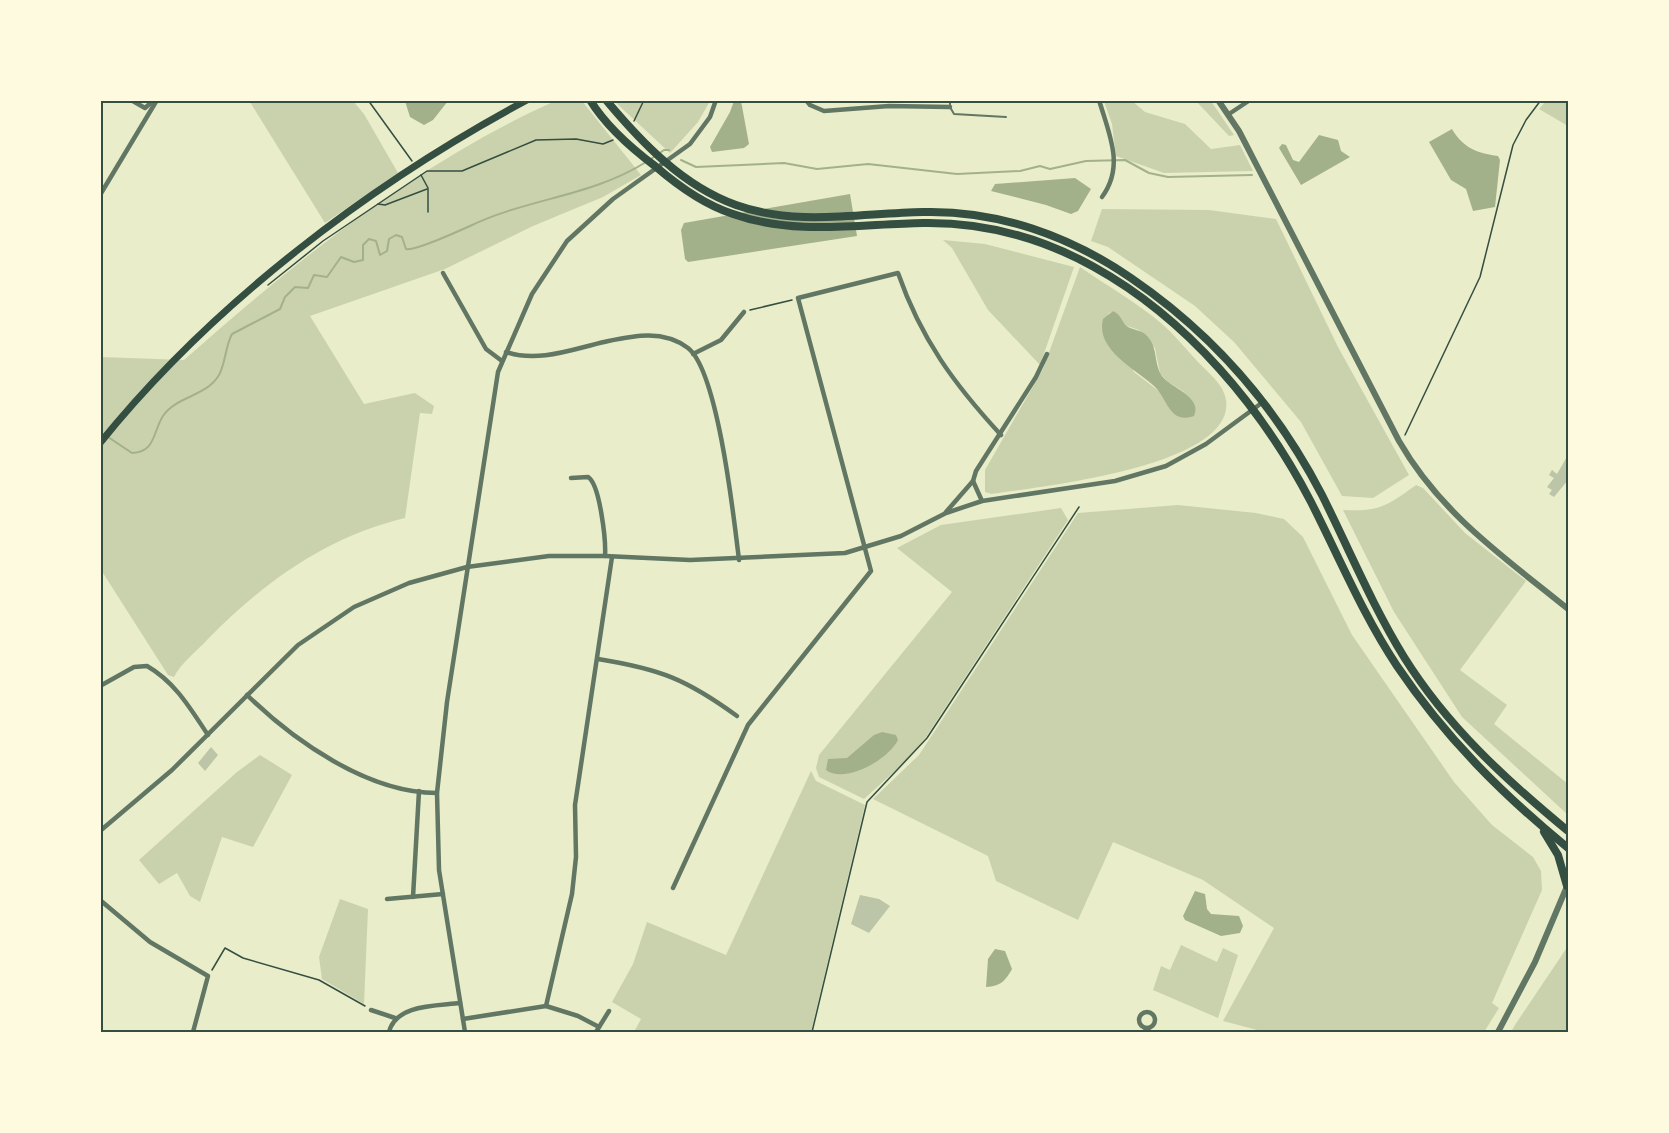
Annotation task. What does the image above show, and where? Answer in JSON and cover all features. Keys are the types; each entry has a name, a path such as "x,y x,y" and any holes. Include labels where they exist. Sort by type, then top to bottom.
{"main road":[{"path":"100,443 185,348 240,297 329,229 527,100"},
{"path":"606,100 655,154 705,190 736,205 772,215 803,218 927,212 971,214 1030,228 1069,243 1131,278 1174,309 1226,357 1265,401 1322,495 1377,610 1406,660 1455,727 1526,796 1569,831"},
{"path":"592,104 619,135 667,176 731,214 769,224 803,228 926,223 969,225 1010,232 1064,252 1125,286 1167,317 1216,366 1254,410 1280,447 1396,665 1447,734 1515,805 1569,848"},
{"path":"1538,823 1558,855 1568,884"}],"street":[{"path":"131,100 144,108 155,102"},
{"path":"465,1032 437,845 437,793 442,734 467,567 491,411 502,361 541,279 567,241 613,199 690,144 710,117 716,100"},
{"path":"806,100 824,111 890,103 950,107"},
{"path":"1099,100 1114,156 1113,180 1102,197"},
{"path":"1218,100 1229,114 1400,441 1424,480 1460,521 1569,609"},
{"path":"1229,114 1250,100"},
{"path":"100,195 155,102"},
{"path":"443,273 486,349 502,361"},
{"path":"673,888 748,724 867,579 871,566 798,298 898,273 910,306 937,357 953,381 1001,435"},
{"path":"693,354 722,339 744,312"},
{"path":"506,352 537,357 630,337 653,335 675,341 693,354 702,370 724,452 739,560"},
{"path":"946,513 973,481 976,471 1001,435 1047,354"},
{"path":"100,831 172,770 288,653 334,618 390,591 467,567 549,556 739,560 825,556 866,548 901,536 946,513 982,501 1104,482 1144,473 1184,457 1265,401"},
{"path":"571,477 588,477 595,484 605,535 604,556"},
{"path":"973,481 982,501"},
{"path":"546,1006 572,894 576,857 575,805 612,556"},
{"path":"598,659 644,666 671,675 737,716"},
{"path":"100,686 134,667 147,666 169,681 179,692 208,735"},
{"path":"247,695 286,732 357,773 380,784 437,793"},
{"path":"413,897 419,791"},
{"path":"1498,1032 1535,962 1568,884"},
{"path":"387,899 443,894"},
{"path":"100,900 150,942 208,976 194,1032"},
{"path":"389,1032 395,1018 405,1012 460,1003"},
{"path":"463,1018 546,1006 578,1016 599,1027"},
{"path":"370,1010 395,1018"},
{"path":"596,1032 609,1011"},
{"path":"1152,1027 1157,1032"}],"lane":[{"path":"951,100 950,107 954,114 1006,117"}],"path":[{"path":"368,100 421,167"},
{"path":"632,123 639,115 644,100"},
{"path":"1405,435 1480,277 1496,222 1513,145 1526,120 1542,100"},
{"path":"260,291 322,241 376,204 421,167 462,171 536,140 576,139 603,144 618,136"},
{"path":"421,175 428,188 428,212"},
{"path":"376,204 385,205 428,188"},
{"path":"744,312 798,298"},
{"path":"812,1032 867,802 927,738 1079,507"},
{"path":"208,976 225,948 243,958 320,980 370,1010"}],"shaded area":[{"path":"353,101 364,114 398,173 325,223 250,102"},
{"path":"405,101 448,101 433,120 424,125 410,117"},
{"path":"555,101 582,101 641,175 603,197 533,226 445,269 310,316 364,404 415,393 434,406 432,414 420,413 405,518 349,537 298,564 229,618 185,662 174,677 168,675 103,573 101,579 101,357 184,360 270,286 360,216 455,154"},
{"path":"614,101 710,101 698,122 670,153"},
{"path":"734,101 741,101 749,144 744,148 712,152 710,147"},
{"path":"1104,101 1132,101 1145,112 1185,124 1211,149 1240,145 1253,171 1164,173 1116,156 1112,124"},
{"path":"1196,101 1211,101 1234,135 1229,136"},
{"path":"1546,101 1568,101 1568,126 1539,109"},
{"path":"1452,129 1461,141 1471,148 1498,156 1500,160 1495,207 1473,211 1466,189 1451,180 1429,142"},
{"path":"1319,135 1338,140 1341,151 1350,157 1301,185 1279,148 1282,144 1286,145 1293,160 1299,162"},
{"path":"1075,178 1091,189 1078,211 1071,214 991,191 995,184"},
{"path":"850,194 857,236 688,262 685,259 681,230 684,223"},
{"path":"1102,209 1209,210 1276,219 1338,347 1409,475 1373,498 1342,496 1301,422 1234,342 1195,306 1108,247 1091,241"},
{"path":"943,240 985,244 1074,267 1040,365 988,310 952,248"},
{"path":"1080,267 1153,316 1214,378 1223,390 1226,400 1221,423 1200,442 1168,457 1130,470 1049,486 992,494 985,492 985,470 1043,369","holes":["1113,311 1127,326 1139,330 1155,348 1160,373 1167,381 1184,392 1160,392 1134,372 1108,314"]},
{"path":"1113,311 1128,327 1143,333 1149,339 1159,371 1166,380 1185,393 1194,403 1196,409 1194,416 1179,417 1174,413 1154,386 1111,349 1102,330 1103,319"},
{"path":"1416,485 1423,488 1465,533 1526,581 1460,670 1507,705 1494,724 1568,784 1568,815 1462,717 1394,612 1343,510 1374,509 1390,503"},
{"path":"1178,505 1256,513 1284,519 1303,537 1352,635 1454,782 1492,825 1533,857 1541,871 1542,890 1492,1003 1499,1008 1484,1032 1265,1032 1223,1021 1274,928 1203,880 1113,842 1078,920 996,881 988,856 873,799 919,755 1078,513"},
{"path":"1061,508 1068,520 926,737 907,760 864,799 819,777 816,768 819,755 952,592 897,548 941,525"},
{"path":"882,732 896,735 898,740 893,748 876,762 844,774 834,774 826,770 828,759 847,758 874,735"},
{"path":"260,755 292,775 253,847 222,837 200,902 190,896 177,873 159,884 139,860 237,772"},
{"path":"811,771 816,781 865,805 811,1032 634,1032 641,1019 612,1002 633,964 647,922 726,955"},
{"path":"1195,891 1205,894 1207,909 1211,914 1239,916 1243,926 1240,933 1221,936 1185,920 1183,916"},
{"path":"340,899 368,909 364,1004 322,979 319,957"},
{"path":"1181,945 1217,962 1223,948 1238,955 1218,1018 1153,990 1161,966 1170,970"},
{"path":"1568,946 1568,1032 1511,1032 1515,1025"},
{"path":"995,949 1005,951 1012,969 1002,982 986,987 988,959"}],"building":[{"path":"1568,455 1568,480 1554,497 1549,494 1552,490 1547,487 1554,478 1549,475 1552,470 1557,474"},
{"path":"211,747 218,755 205,771 198,763"},
{"path":"860,895 879,899 890,906 869,933 851,924"}],"waterway":[{"path":"651,159 664,150 669,150"},
{"path":"681,160 696,167 784,163 817,169 868,164 957,174 1020,171 1040,166 1050,169 1086,161 1125,160 1149,173 1168,177 1252,175"},
{"path":"108,437 132,453 146,449 169,409 207,388 219,375 232,334 280,309 285,297 295,287 308,288 314,275 327,277 341,257 354,262 363,260 363,245 369,239 376,241 380,255 387,251 389,239 396,235 402,237 406,249 411,249 513,209 604,183 646,162"}]}
